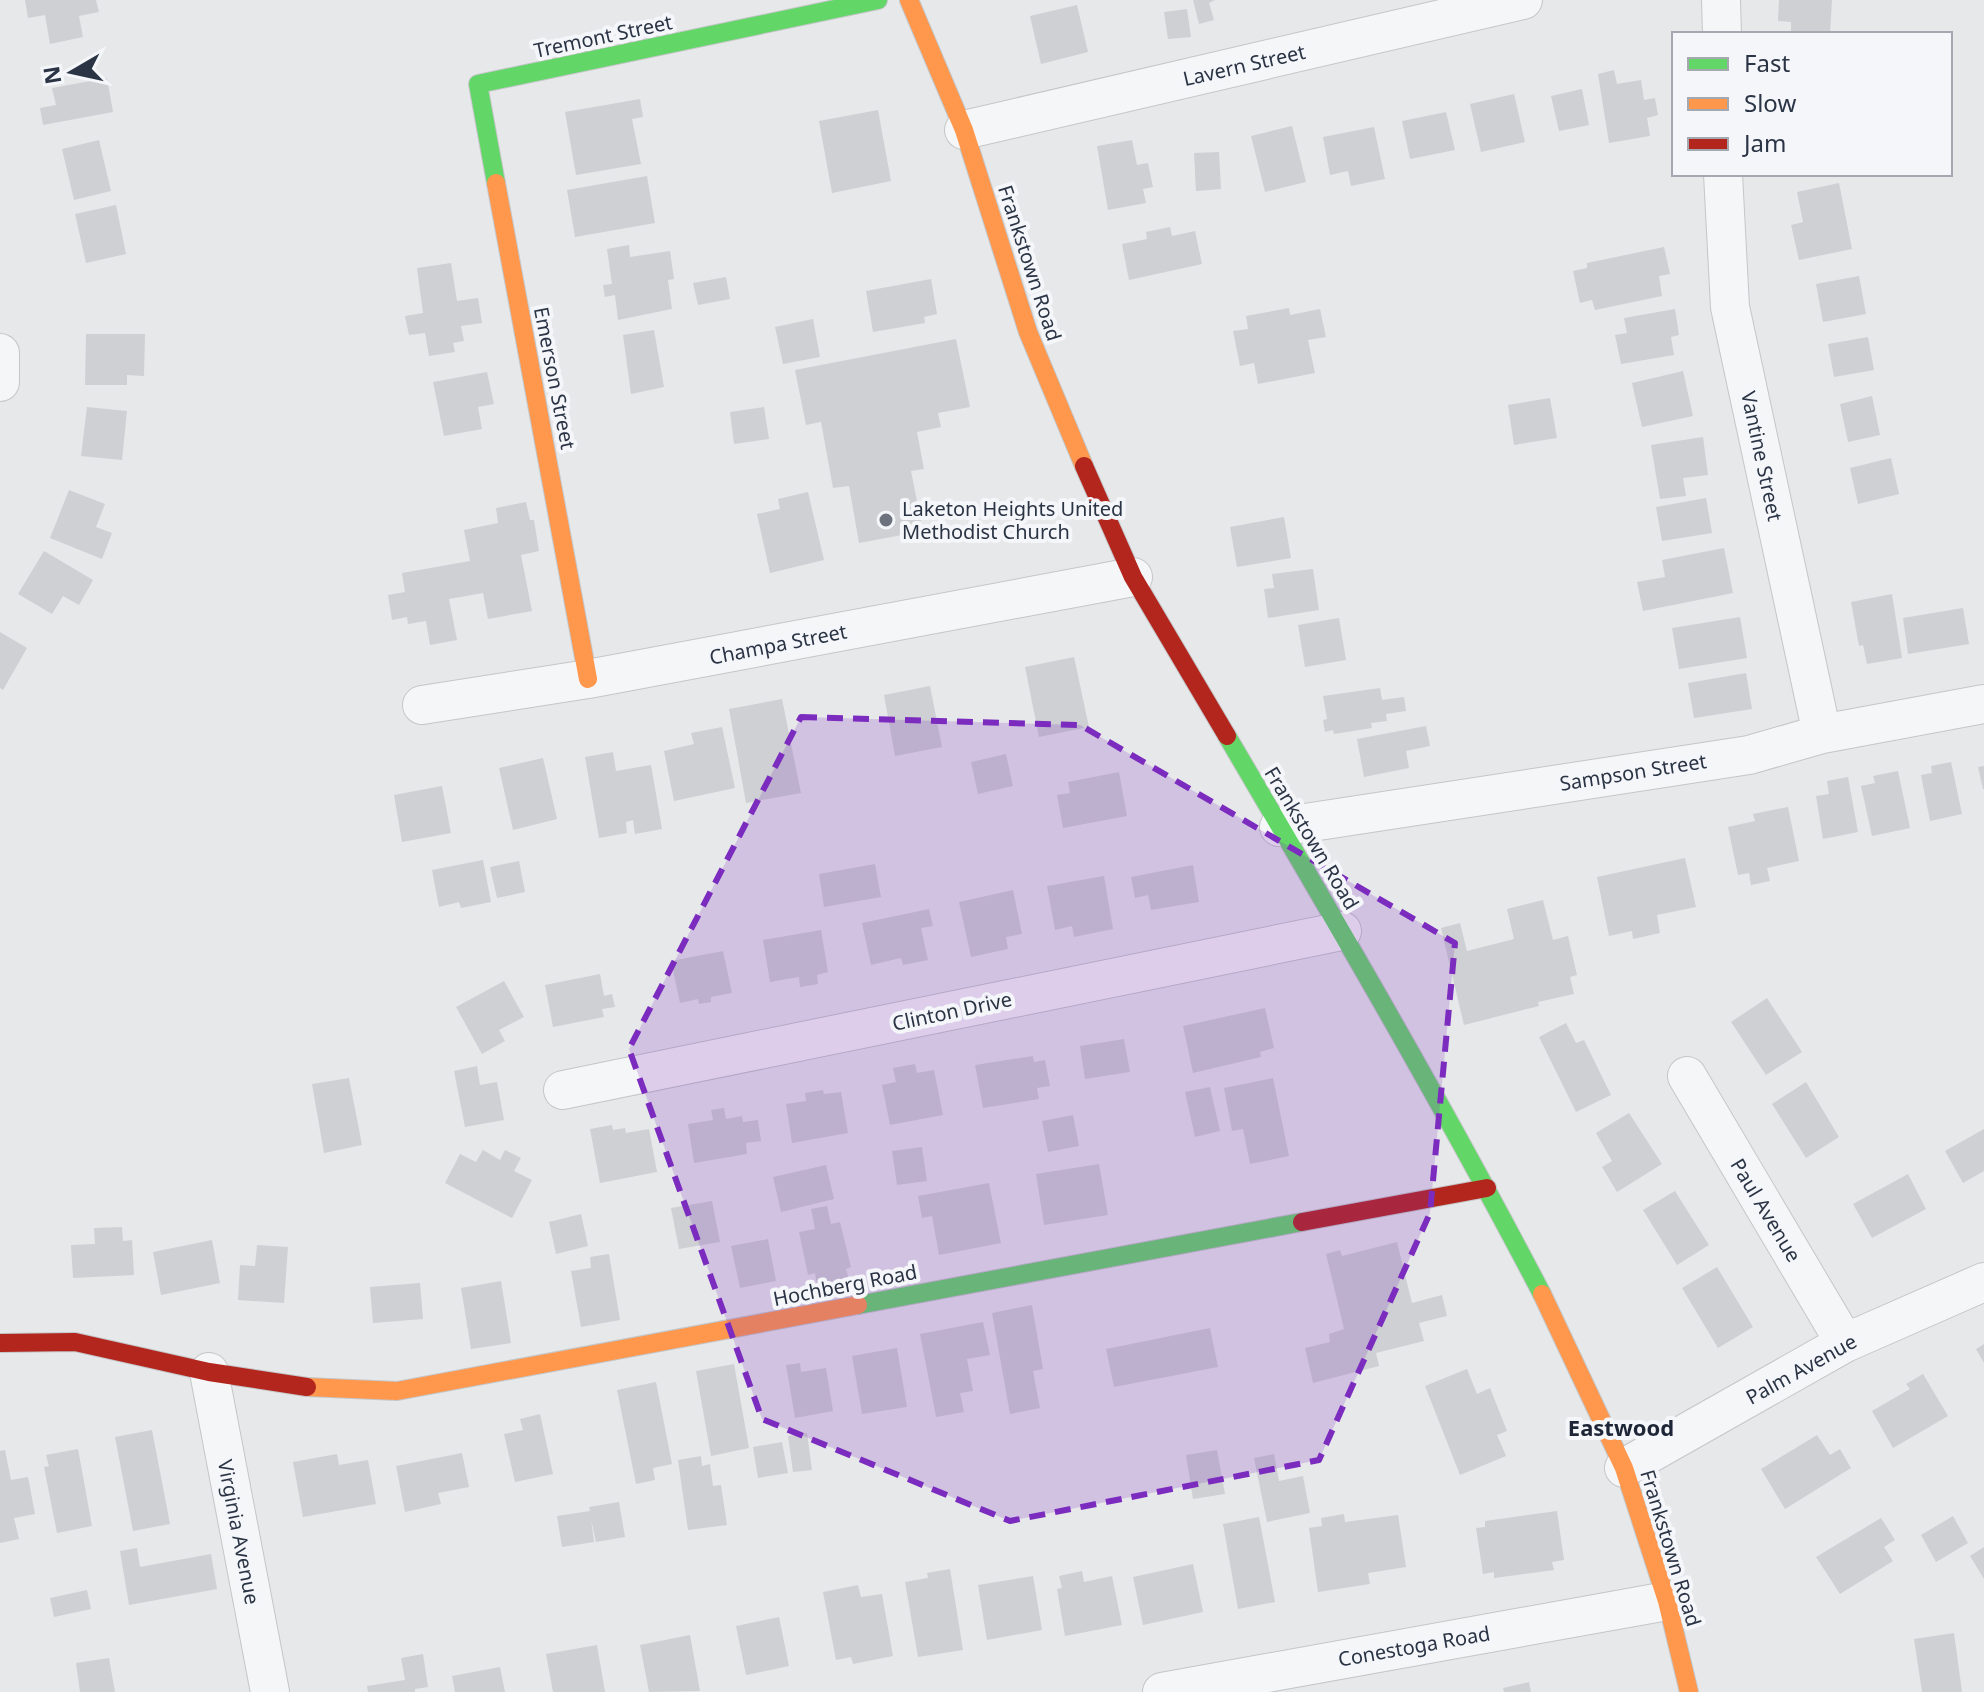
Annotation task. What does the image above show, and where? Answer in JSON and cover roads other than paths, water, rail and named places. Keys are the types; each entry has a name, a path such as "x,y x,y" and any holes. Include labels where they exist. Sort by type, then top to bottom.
{"street":[{"name":"Tremont Street","path":"478,84 878,0"},
{"name":"Frankstown Road","path":"909,0 964,130 1028,332 1057,406 1133,577 1342,931 1487,1188 1552,1313 1624,1468 1667,1601 1689,1692"},
{"name":"Lavern Street","path":"964,130 1523,0"},
{"path":"1721,0 1722,32"},
{"name":"Emerson Street","path":"478,84 588,679"},
{"name":"Vantine Street","path":"1723,176 1730,307 1822,734"},
{"path":"0,353 0,382"},
{"name":"Champa Street","path":"422,705 588,679 1133,577"},
{"name":"Sampson Street","path":"1279,827 1749,755 1822,734 1984,704"},
{"name":"Clinton Drive","path":"563,1090 1342,931"},
{"name":"Paul Avenue","path":"1687,1076 1845,1343"},
{"name":"Hochberg Road","path":"0,1343 75,1342 209,1372 292,1386 397,1391 1487,1188"},
{"name":"Palm Avenue","path":"1624,1468 1845,1343 1984,1282"},
{"name":"Virginia Avenue","path":"209,1372 270,1692"},
{"name":"Conestoga Road","path":"1162,1692 1667,1601"}],"place":[{"name":"Laketon Heights United Methodist Church","path":"886,520"}],"district":[{"name":"Eastwood","path":"1621,1427"}]}
